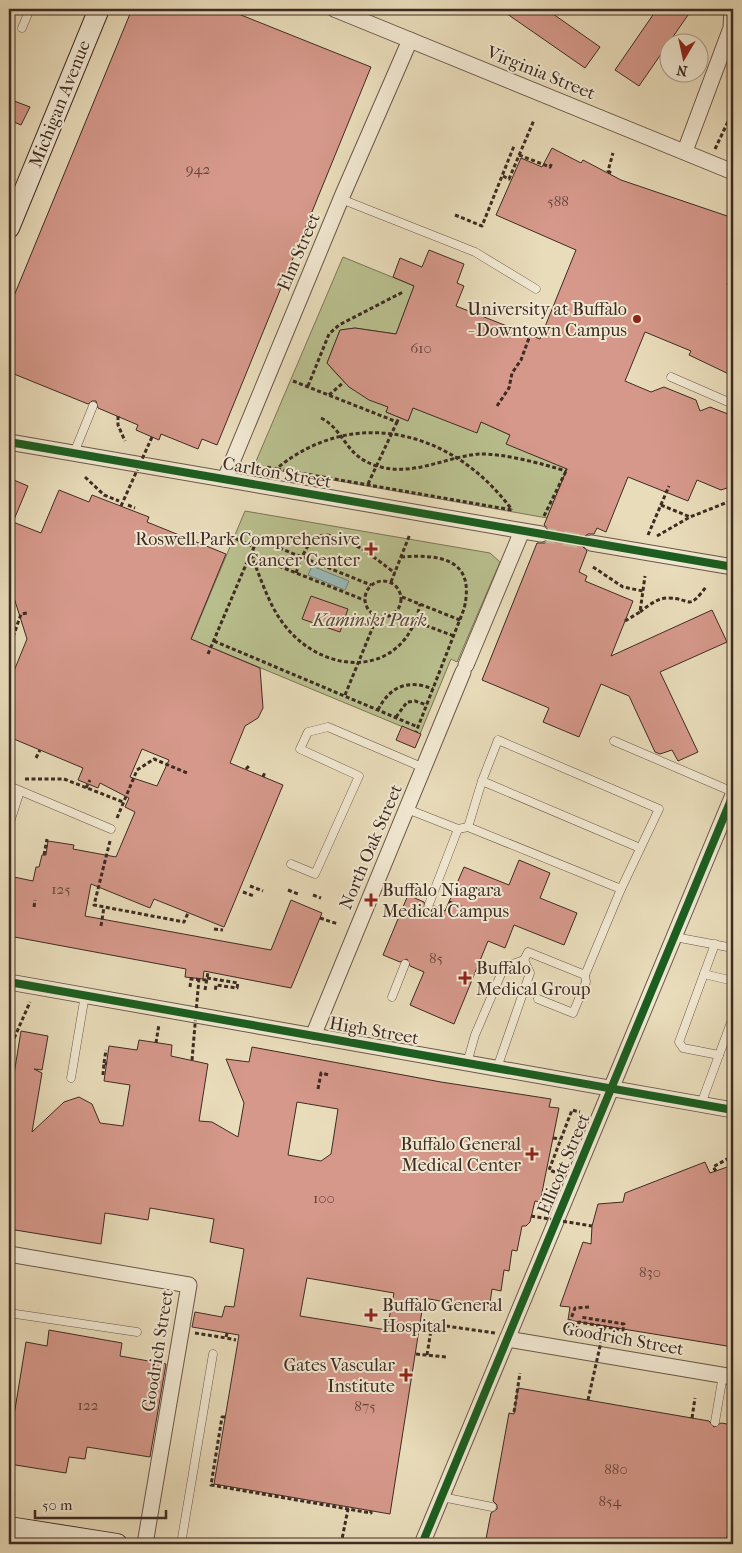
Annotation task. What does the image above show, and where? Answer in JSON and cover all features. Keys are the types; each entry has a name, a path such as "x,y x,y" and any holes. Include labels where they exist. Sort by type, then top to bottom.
{"street":[{"name":"Michigan Avenue","path":"9,228 99,9"},
{"name":"Virginia Street","path":"334,9 733,172"},
{"path":"685,151 731,28 732,9"},
{"name":"Elm Street","path":"225,480 341,199 410,40"},
{"name":"Carlton Street","path":"9,442 541,534"},
{"name":"North Oak Street","path":"313,1036 522,531"},
{"path":"591,543 733,567"},
{"name":"Ellicott Street","path":"422,1544 442,1497 501,1336 612,1088 733,794"},
{"name":"High Street","path":"9,982 701,1104 731,1106"},
{"name":"Goodrich Street","path":"9,1254 189,1285 145,1544"},
{"name":"Goodrich Street","path":"501,1336 728,1376"},
{"path":"9,1527 117,1544"}],"lane":[{"path":"22,28 30,9"},
{"path":"341,199 476,252 536,289"},
{"path":"670,378 733,404"},
{"path":"74,453 92,406"},
{"path":"291,864 315,874 360,776 300,750 308,732 328,727 424,768"},
{"path":"468,827 482,781 498,740 659,809 621,889 586,975 586,982 573,1013 538,999"},
{"path":"614,741 733,794"},
{"path":"482,781 640,848"},
{"path":"9,786 111,829"},
{"path":"9,825 20,791"},
{"path":"406,809 458,829 468,827 621,889"},
{"path":"429,904 458,829"},
{"path":"675,937 733,948"},
{"path":"715,944 679,1042 683,1048 719,1055"},
{"path":"467,1063 475,1035 504,967 524,960 528,952 586,975"},
{"path":"497,1068 530,973 524,960"},
{"path":"392,997 405,964"},
{"path":"704,974 733,981"},
{"path":"71,1078 85,995"},
{"path":"701,1104 733,1017"},
{"path":"9,1313 137,1332"},
{"path":"181,1544 213,1354"},
{"path":"715,1422 728,1376"},
{"path":"442,1497 492,1507"}],"path":[{"path":"240,14 242,9"},
{"path":"715,149 733,111"},
{"path":"509,179 534,120"},
{"path":"455,215 482,226 514,146"},
{"path":"611,173 608,171 614,152"},
{"path":"519,155 550,167 552,163"},
{"path":"503,176 515,182"},
{"path":"727,283 733,286"},
{"path":"308,386 329,334 339,325 403,292"},
{"path":"496,406 509,388 512,373 521,360 533,327"},
{"path":"293,381 397,422"},
{"path":"329,395 344,382"},
{"path":"118,416 118,425 125,440"},
{"path":"368,484 399,417"},
{"path":"321,418 331,423 354,455 376,466 396,470 418,468 481,454 541,463 567,470 544,516"},
{"path":"267,467 276,469 368,484 512,510 500,494 458,458 440,447 392,434 365,433 340,437 301,452 276,469"},
{"path":"121,506 152,437"},
{"path":"85,477 104,495 119,501"},
{"path":"648,535 669,486"},
{"path":"657,536 690,517 733,500"},
{"path":"128,505 135,508"},
{"path":"662,505 690,517"},
{"path":"391,582 410,534"},
{"path":"296,573 302,557 313,540 328,535 344,539 395,573"},
{"path":"230,536 254,547"},
{"path":"208,654 257,540 371,585"},
{"path":"251,555 364,600"},
{"path":"251,555 273,605 286,627 320,655 341,662 358,664 389,654 408,636 415,622 420,604"},
{"path":"401,557 427,555 445,558 458,567 465,576 468,593 460,620 416,732"},
{"path":"593,566 623,587 644,591"},
{"path":"640,612 645,576"},
{"path":"402,597 399,609 389,617 377,616 367,609 364,600 366,592 371,585 380,581 391,582 396,586 402,597 460,620"},
{"path":"625,621 654,602 666,598 689,603 695,601 706,587"},
{"path":"9,641 12,640 21,614 27,613"},
{"path":"395,614 454,636"},
{"path":"345,695 377,616"},
{"path":"214,640 418,727"},
{"path":"378,710 384,698 403,684 424,685 433,689"},
{"path":"396,717 407,702 415,701 427,705"},
{"path":"36,758 40,750"},
{"path":"116,820 137,770 154,759 187,773"},
{"path":"16,777 64,779 122,802"},
{"path":"86,788 90,780"},
{"path":"110,838 94,905 184,922 188,913"},
{"path":"44,855 47,839"},
{"path":"250,886 263,891"},
{"path":"288,890 298,894"},
{"path":"243,892 254,896"},
{"path":"313,895 321,898"},
{"path":"34,907 35,900"},
{"path":"449,902 469,910"},
{"path":"101,926 104,907"},
{"path":"320,918 338,924"},
{"path":"214,929 223,930"},
{"path":"205,990 208,972"},
{"path":"192,1060 199,978"},
{"path":"190,987 191,979 238,983 237,988 216,985 215,992"},
{"path":"9,1050 30,1002"},
{"path":"156,1043 160,1024"},
{"path":"102,1075 106,1050"},
{"path":"318,1089 321,1073 328,1075"},
{"path":"555,1172 549,1170 572,1110 580,1112"},
{"path":"553,1138 560,1139"},
{"path":"716,1171 713,1167 729,1158"},
{"path":"531,1216 592,1226"},
{"path":"567,1329 575,1308 589,1307 580,1317 624,1324 623,1330 579,1322 576,1330"},
{"path":"427,1355 432,1324 501,1336"},
{"path":"588,1400 604,1324"},
{"path":"191,1332 236,1340"},
{"path":"226,1338 227,1333"},
{"path":"416,1354 446,1357"},
{"path":"514,1412 520,1373"},
{"path":"692,1418 695,1398"},
{"path":"225,1417 222,1416 211,1486 371,1513 371,1511"},
{"path":"341,1544 348,1509"}],"green space":[{"path":"343,257 414,286 396,334 355,328 340,330 327,363 354,390 388,407 386,412 408,421 413,408 481,422 510,435 567,469 547,518 254,466"},
{"name":"Kaminski Park","path":"245,511 490,553 500,562 457,662 451,659 420,734 215,649 188,647"}],"water":[{"path":"312,566 349,581 345,590 308,575"}],"building":[{"path":"132,9 226,9 371,67 217,445 202,439 198,449 161,434 159,440 136,430 138,425 98,408 96,401 88,404 9,372 9,308"},
{"path":"500,9 546,9 600,47 585,68"},
{"path":"657,9 679,9 688,15 676,32 660,32 660,56 639,86 615,70"},
{"path":"9,99 30,107 21,125 9,120"},
{"path":"552,148 581,163 583,160 621,180 733,218 733,376 689,355 691,351 645,332 625,381 651,392 664,387 696,400 700,411 710,407 733,416 733,486 721,490 697,480 688,501 628,477 606,532 597,528 594,534 588,534 584,537 582,546 587,551 579,572 587,576 585,581 633,601 611,656 712,610 727,642 660,672 698,752 678,761 672,750 660,754 655,752 629,696 601,684 579,737 543,722 549,708 482,680 537,543 545,543 550,536 550,530 544,525 567,469 506,444 510,435 481,422 477,433 413,408 408,421 386,412 388,407 369,400 349,387 327,363 340,330 355,328 396,334 414,286 393,277 400,258 422,267 429,250 464,264 457,283 464,286 456,306 540,339 576,250 496,215 521,158 542,167"},
{"path":"9,478 28,486 13,522 41,533 59,490 89,502 92,495 149,517 147,522 226,554 191,639 260,668 263,708 258,718 245,726 230,763 283,785 224,927 154,899 150,908 91,884 85,916 271,950 291,900 322,913 291,988 204,971 203,979 185,977 186,969 9,936 9,876 33,881 36,867 39,867 42,855 46,855 48,841 74,845 73,849 116,857 135,812 125,807 129,798 100,783 98,788 78,780 83,768 9,737 9,683 27,639 9,582","holes":["142,749 169,760 157,786 130,777"]},
{"path":"311,596 348,609 340,632 302,619"},
{"path":"402,726 421,734 415,748 396,740"},
{"path":"519,860 550,873 540,898 577,913 564,945 514,925 505,948 488,941 454,1024 410,1005 424,972 410,966 407,959 400,962 383,955 408,895 424,902 427,909 434,906 445,911 464,867 509,885"},
{"name":"Buffalo General Medical Center","path":"21,1031 48,1036 42,1070 34,1069 42,1073 32,1132 64,1102 79,1097 92,1104 100,1123 123,1126 130,1085 104,1081 109,1046 137,1050 139,1040 172,1045 171,1056 208,1064 199,1121 212,1122 238,1137 244,1103 226,1059 249,1062 252,1047 441,1082 551,1099 549,1107 559,1108 540,1202 535,1201 530,1222 526,1226 522,1226 517,1251 512,1250 509,1271 504,1270 501,1291 492,1289 489,1310 424,1298 390,1514 214,1484 239,1335 192,1327 195,1312 222,1317 225,1306 234,1307 244,1249 210,1242 214,1219 150,1208 148,1220 105,1213 101,1244 9,1229 9,1105","holes":["297,1102 338,1109 331,1154 321,1161 288,1155","307,1278 394,1293 387,1330 300,1316"]},
{"path":"705,1162 710,1173 733,1165 733,1347 568,1320 570,1307 560,1306 583,1242 591,1244 592,1226 598,1204 623,1202 625,1193"},
{"path":"49,1330 122,1343 120,1356 166,1364 150,1457 87,1447 85,1459 69,1457 66,1473 9,1464 9,1446 26,1342 47,1346"},
{"path":"518,1388 709,1421 714,1427 721,1423 733,1425 733,1504 726,1544 485,1544 491,1513 497,1509 497,1505 493,1501 509,1413 514,1414"}],"tunnel":[{"path":"541,534 591,543"}],"cycle path":[{"path":"9,442 733,567"},
{"path":"422,1544 733,795"},
{"path":"9,982 733,1110"}],"place":[{"name":"University at Buffalo - Downtown Campus","path":"637,319"},
{"name":"Roswell Park Comprehensive Cancer Center","path":"371,549"},
{"name":"Buffalo Niagara Medical Campus","path":"371,900"},
{"name":"Buffalo Medical Group","path":"465,978"},
{"name":"Buffalo General Medical Center","path":"532,1154"},
{"name":"Buffalo General Hospital","path":"371,1315"},
{"name":"Gates Vascular Institute","path":"406,1375"}]}
